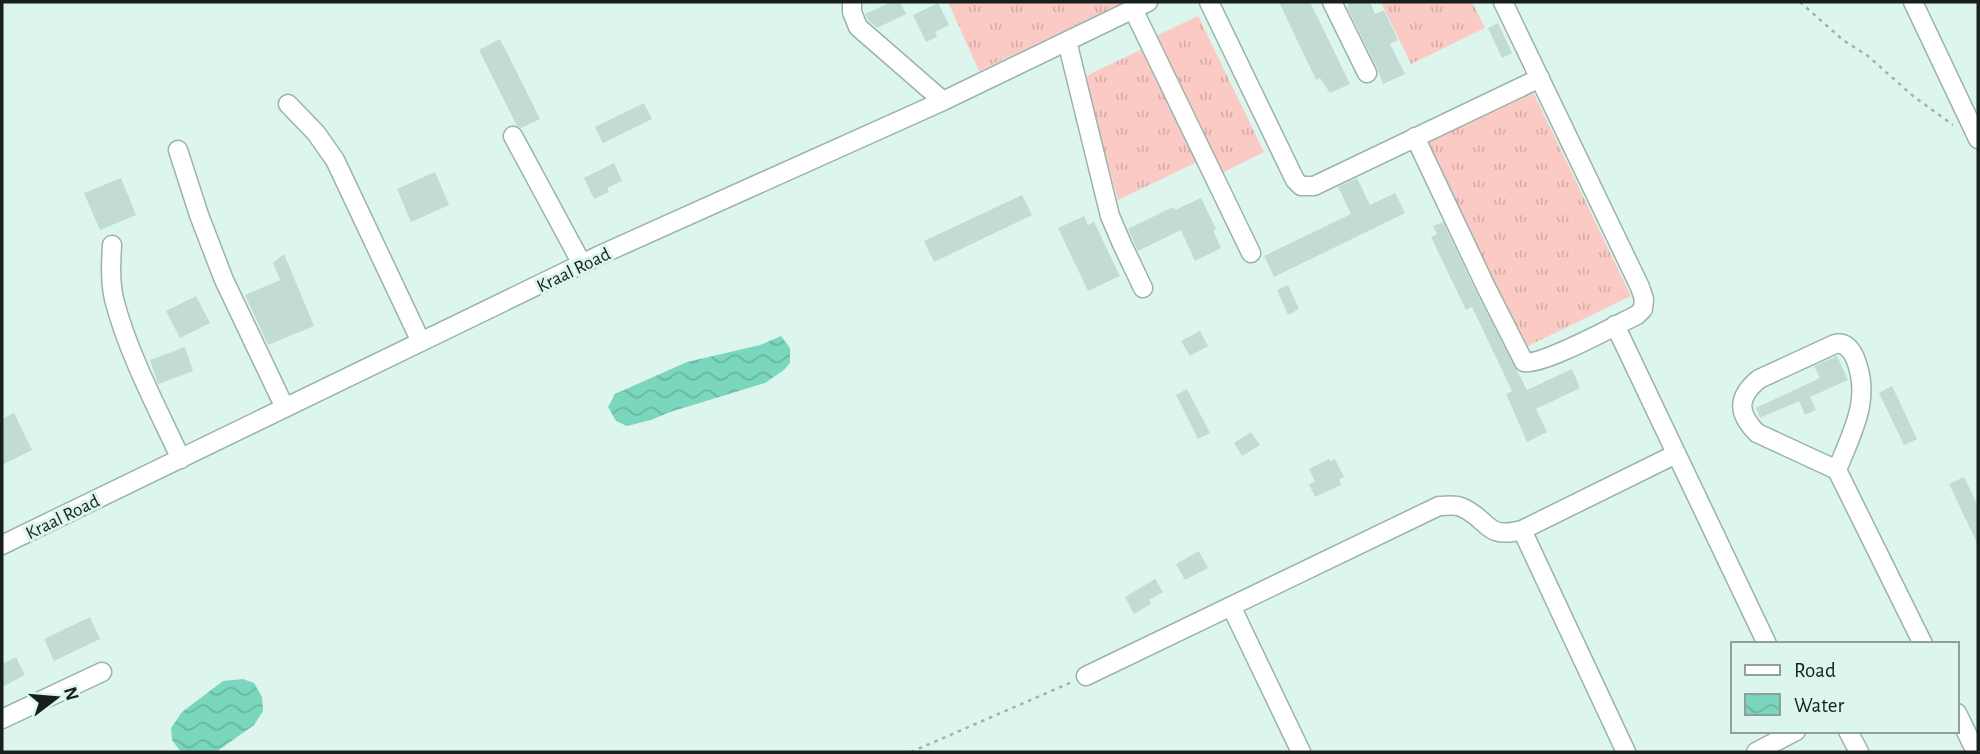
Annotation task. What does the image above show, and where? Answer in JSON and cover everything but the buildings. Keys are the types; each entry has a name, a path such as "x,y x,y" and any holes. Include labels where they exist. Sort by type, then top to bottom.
{"street":[{"path":"852,2 852,12 858,27 943,101"},
{"path":"1209,2 1295,180 1301,186 1314,186 1540,78"},
{"path":"1332,2 1367,73"},
{"path":"1415,137 1524,362 1537,361 1637,315 1643,309 1644,299 1503,2"},
{"path":"1913,2 1978,139"},
{"path":"1141,5 1251,253"},
{"name":"Kraal Road","path":"2,545 582,264 943,101 1141,5"},
{"path":"1067,41 1110,216 1143,288"},
{"path":"288,104 316,133 335,160 421,342"},
{"path":"513,136 582,264"},
{"path":"178,150 224,280 285,408"},
{"path":"112,245 114,298 142,374 181,459"},
{"path":"1615,325 1766,642"},
{"path":"1837,470 1863,393 1861,375 1854,355 1841,343 1759,379 1744,394 1742,405 1747,423 1757,433 1837,470 1922,642"},
{"path":"1086,676 1439,506 1458,506 1475,515 1492,530 1506,534 1522,530 1676,454"},
{"path":"1522,530 1626,752"},
{"path":"1231,606 1301,752"},
{"path":"2,719 102,672"},
{"path":"1959,717 1976,752"},
{"path":"1756,752 1792,733"},
{"path":"1849,733 1859,752"}],"path":[{"path":"1800,2 1843,40 1868,56 1913,96 1955,126 1969,121"},
{"path":"911,752 1086,676"}],"green space":[{"path":"948,2 1126,2 979,71"},
{"path":"1381,2 1472,2 1485,28 1411,64"},
{"path":"1198,16 1264,152 1220,174 1154,37"},
{"path":"1142,49 1197,162 1118,200 1084,77"},
{"path":"1533,92 1631,296 1524,348 1426,143"}],"water":[{"path":"781,336 790,348 790,363 765,383 627,426 616,421 608,407 615,394 687,362 760,345"},
{"path":"243,679 254,683 262,697 263,711 254,725 216,752 181,752 172,740 171,728 182,712 223,681"}]}
